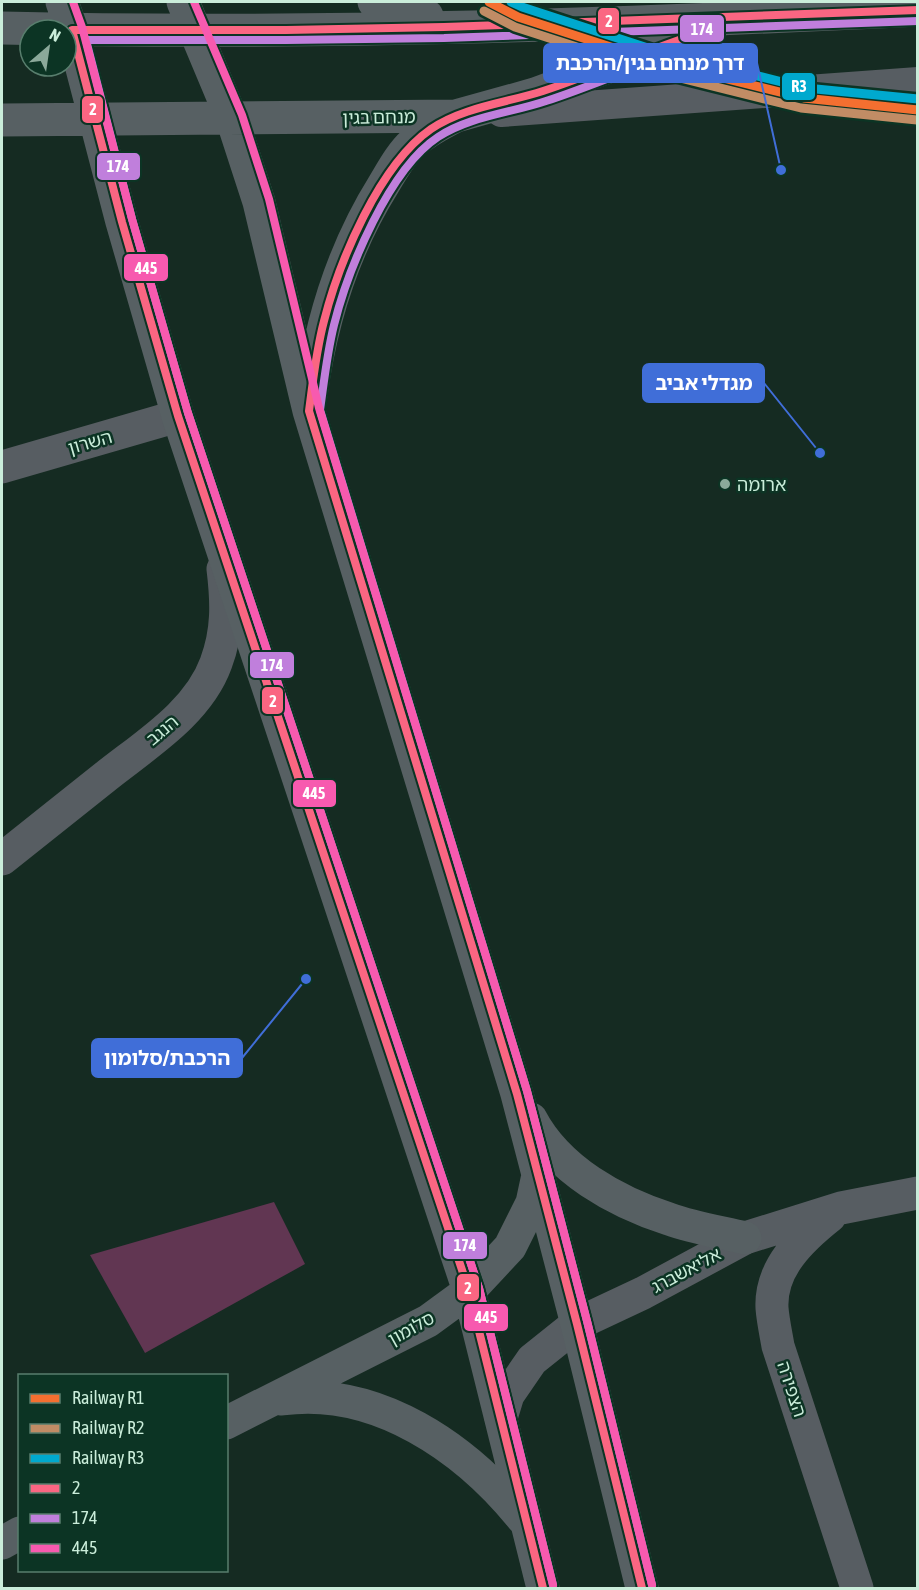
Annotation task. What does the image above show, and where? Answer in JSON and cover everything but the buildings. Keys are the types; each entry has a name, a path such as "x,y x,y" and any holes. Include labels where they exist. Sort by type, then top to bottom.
{"street":[{"path":"374,2 466,26"},
{"name":"מנחם בגין","path":"2,120 456,116 535,94 606,67 738,10"},
{"name":"מנחם בגין","path":"2,28 67,16 188,15 466,26 738,10 918,10"},
{"path":"188,15 232,119 259,202 309,411 517,1094 642,1588"},
{"path":"67,16 178,416 469,1291 543,1588"},
{"path":"309,411 324,320 357,233 399,160 413,143 430,129 456,116"},
{"name":"השרון","path":"2,467 178,416"},
{"name":"הנגב","path":"2,860 175,721 201,693 216,665 225,632 226,600 221,546"},
{"path":"517,1094 552,1151 579,1175 619,1197 668,1219 745,1238"},
{"name":"סלומון","path":"228,1422 428,1321 469,1291 510,1247 532,1203 538,1175"},
{"name":"אליאשברג","path":"501,1418 508,1395 532,1360 577,1324 643,1293 745,1238 841,1208 918,1193"},
{"name":"הצפירה","path":"841,1208 810,1232 790,1253 776,1281 772,1307 778,1346 857,1588"},
{"path":"272,1401 307,1396 349,1401 383,1411 452,1450 502,1492 527,1523"},
{"path":"2,1543 18,1534"}],"lane":[{"path":"456,116 918,82"}],"shaded area":[{"path":"274,1202 305,1264 145,1353 90,1255"}],"rail line":[{"name":"R1","path":"489,2 518,17 651,60 804,98 918,110"},
{"name":"R3","path":"511,2 654,50 806,88 918,99"},
{"name":"R2","path":"484,11 515,27 648,70 801,108 917,120"}],"transit line":[{"name":"445","path":"73,2 82,27 132,219 188,413 479,1288 553,1585"},
{"name":"445","path":"194,2 242,115 269,199 319,408 527,1091 652,1585"},
{"name":"2","path":"543,1588 469,1291 178,416 122,222 72,30 444,27 918,10"},
{"name":"174","path":"553,1585 479,1288 188,413 132,219 86,40 444,38 918,21"},
{"name":"2","path":"642,1588 517,1094 309,411 321,332 340,271 378,190 412,145 431,129 457,115 543,91 679,40"},
{"name":"174","path":"652,1585 527,1091 320,410 332,336 349,276 387,196 420,152 438,137 463,124 546,101 683,50"}],"place":[{"name":"דרך מנחם בגין/הרכבת","path":"781,170"},
{"name":"מגדלי אביב","path":"820,453"},
{"name":"ארומה","path":"725,484"},
{"name":"הרכבת/סלומון","path":"306,979"}]}
